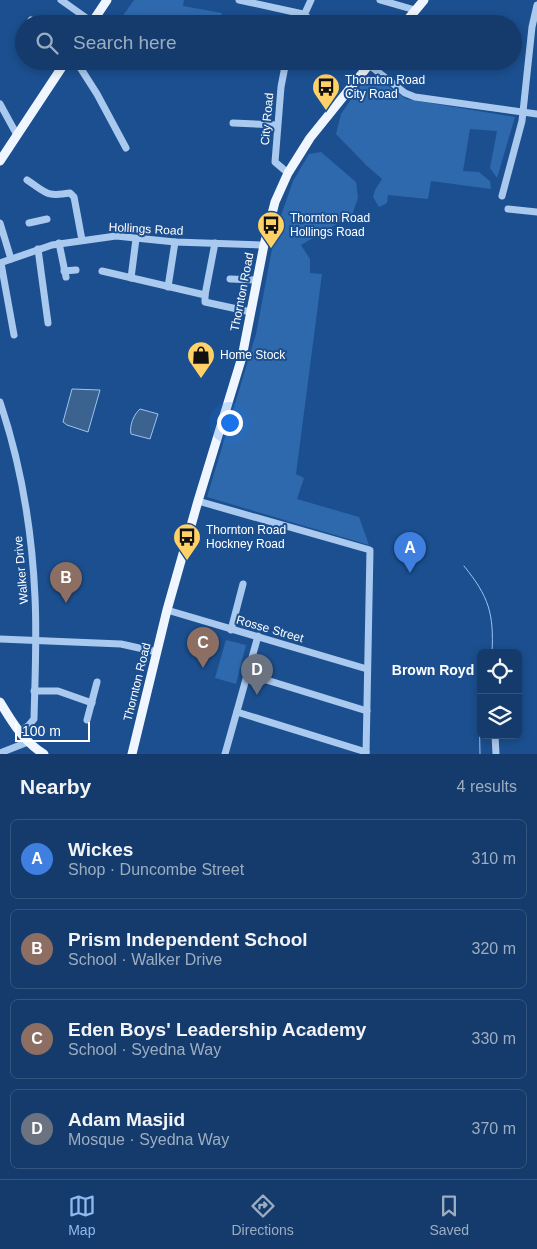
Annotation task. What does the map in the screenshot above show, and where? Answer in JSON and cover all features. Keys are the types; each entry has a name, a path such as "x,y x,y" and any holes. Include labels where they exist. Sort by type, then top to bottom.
{"main road":[{"path":"97,15 107,0"},
{"path":"412,15 424,0"},
{"path":"0,161 60,70"},
{"name":"Thornton Road","path":"132,754 157,652 198,501 242,357 264,245 275,202 288,173 310,138 362,70"},
{"path":"0,702 28,742 44,754"},
{"path":"134,744 136,754"}],"street":[{"path":"61,0 81,15"},
{"path":"243,0 303,14 311,0"},
{"path":"380,0 416,10"},
{"path":"502,196 523,112 532,27 537,4"},
{"path":"81,70 126,148"},
{"name":"City Road","path":"284,70 274,162 288,173"},
{"path":"378,70 405,93 415,97 537,114"},
{"path":"0,104 17,134"},
{"path":"233,123 277,125"},
{"path":"27,180 48,195 54,196 70,193 74,197 82,240"},
{"path":"508,209 537,212"},
{"path":"29,224 47,219"},
{"path":"0,224 11,259"},
{"name":"Hollings Road","path":"0,263 59,243 116,236 175,242 264,245"},
{"path":"131,278 136,239"},
{"path":"168,287 175,242"},
{"path":"59,243 65,274 76,270"},
{"path":"215,243 205,302 251,312"},
{"path":"38,249 48,323"},
{"path":"0,263 14,335"},
{"path":"102,271 205,295"},
{"path":"230,279 257,280"},
{"name":"Walker Drive","path":"0,402 2,417 25,504 32,550 35,598 34,718 20,732"},
{"path":"198,501 370,550 366,753 237,712"},
{"path":"231,630 243,584"},
{"name":"Rosse Street","path":"168,610 367,670"},
{"path":"225,754 258,636"},
{"path":"0,639 121,644 157,652"},
{"path":"247,674 367,711"},
{"path":"87,720 98,682"},
{"path":"34,691 58,691 92,703"},
{"path":"495,739 496,754"},
{"path":"0,753 28,742"}],"shaded area":[{"path":"134,0 184,0 183,6 222,13 222,15 123,15"},
{"path":"367,76 376,77 406,99 515,117 497,178 490,168 497,131 470,129 463,171 479,172 490,181 491,189 431,181 428,199 388,195 387,203 379,207 373,197 382,179 336,134 341,114"},
{"path":"321,152 356,182 358,198 352,215 301,245 310,259 310,273 322,274 296,474 304,478 297,499 359,517 369,545 207,497 256,334 275,233 293,181 309,154"},
{"path":"72,389 100,390 88,432 63,422"},
{"path":"140,409 158,414 150,439 131,434 132,420"},
{"path":"226,640 246,645 236,684 215,678"}],"waterway":[{"path":"464,566 479,587 488,606 491,616 492,649"},
{"path":"480,739 480,754"}],"place":[{"name":"Thornton Road City Road","path":"326,111"},
{"name":"Thornton Road Hollings Road","path":"271,249"},
{"name":"Home Stock","path":"201,379"},
{"name":"Thornton Road Hockney Road","path":"187,561"},
{"name":"Wickes","path":"410,573"},
{"name":"Prism Independent School","path":"66,603"},
{"name":"Eden Boys' Leadership Academy","path":"203,668"},
{"name":"Adam Masjid","path":"257,695"}],"district":[{"name":"Brown Royd","path":"433,670"}]}
